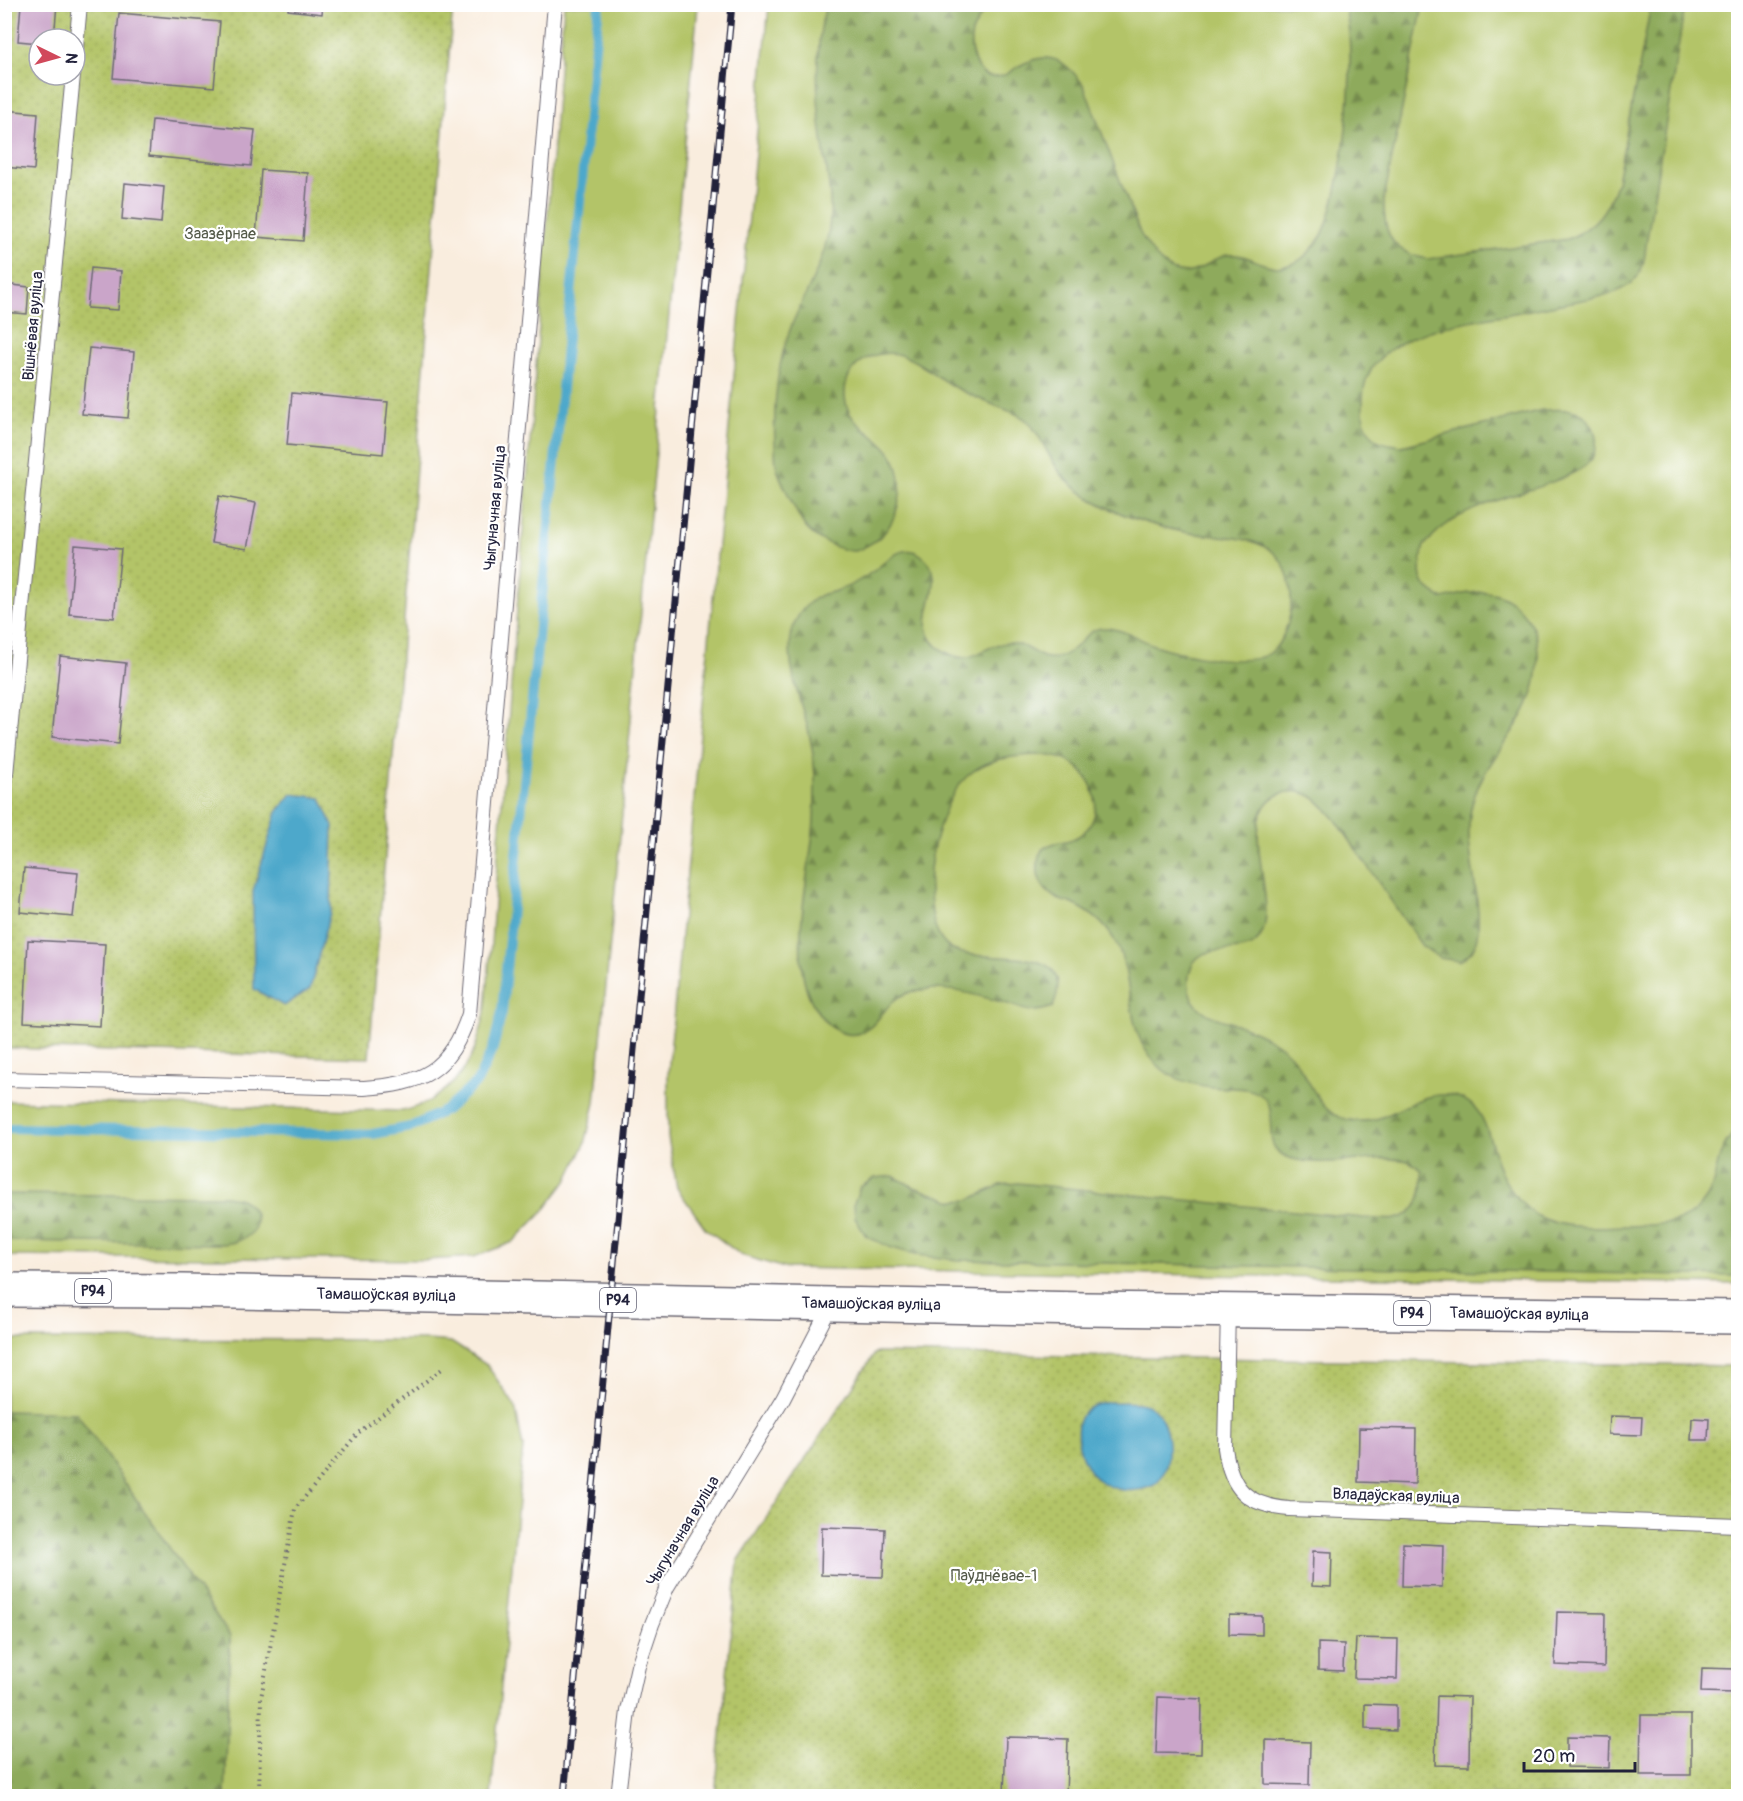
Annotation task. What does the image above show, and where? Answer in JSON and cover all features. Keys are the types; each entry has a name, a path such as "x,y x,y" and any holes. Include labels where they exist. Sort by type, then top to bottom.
{"main road":[{"name":"Тамашоўская вуліца","path":"4,1290 194,1291 1738,1317"}],"lane":[{"path":"78,27 80,4"},
{"name":"Чыгуначная вуліца","path":"4,1079 391,1086 414,1080 435,1070 451,1054 462,1035 469,1014 555,4"},
{"name":"Вішнёвая вуліца","path":"4,795 72,87"},
{"name":"Чыгуначная вуліца","path":"618,1797 628,1711 638,1666 667,1587 783,1398 832,1303"},
{"name":"Владаўская вуліца","path":"1228,1310 1225,1448 1228,1467 1236,1485 1243,1492 1269,1507 1738,1525"}],"path":[{"path":"259,1797 261,1698 294,1509 358,1433 442,1369"}],"green space":[{"name":"Заазёрнае","path":"5,5 453,5 369,1058 5,1048"},
{"path":"564,5 698,5 595,1103 585,1144 568,1179 542,1213 513,1242 474,1257 426,1260 5,1256 5,1101 403,1111 426,1103 442,1092 453,1083 469,1061 479,1036 486,1007"},
{"path":"769,5 1738,5 1738,1284 784,1268 741,1255 705,1228 677,1188 668,1137 668,1074"},
{"path":"826,5 987,5 971,39 972,54 978,67 987,76 998,77 1030,61 1048,58 1056,60 1070,70 1084,86 1140,233 1163,264 1179,272 1189,272 1227,255 1243,256 1266,265 1281,267 1289,265 1308,253 1322,235 1337,187 1347,121 1350,54 1344,5 1423,5 1384,198 1384,210 1388,231 1398,246 1405,252 1428,259 1568,239 1594,223 1605,209 1617,182 1651,5 1685,5 1645,255 1637,277 1626,287 1608,295 1445,326 1421,334 1399,344 1380,358 1368,376 1363,398 1363,417 1367,428 1374,438 1383,443 1402,446 1542,410 1578,412 1591,424 1596,439 1593,455 1582,468 1545,485 1465,514 1447,524 1423,548 1420,571 1422,581 1428,589 1443,599 1476,592 1495,593 1504,597 1526,617 1533,628 1537,644 1536,681 1529,702 1520,721 1485,774 1470,814 1470,847 1478,920 1473,949 1459,961 1440,958 1422,946 1336,820 1314,798 1292,791 1283,793 1267,803 1260,818 1258,838 1266,905 1265,924 1259,939 1251,946 1241,949 1209,952 1200,956 1193,963 1188,986 1200,1009 1214,1017 1271,1039 1283,1048 1293,1058 1325,1107 1344,1119 1371,1120 1428,1097 1441,1095 1454,1096 1466,1101 1482,1117 1501,1173 1514,1194 1537,1216 1554,1222 1584,1227 1604,1227 1671,1223 1688,1216 1706,1199 1714,1181 1722,1151 1738,1128 1738,1276 958,1260 917,1255 889,1247 866,1236 855,1218 854,1203 860,1187 875,1178 893,1176 914,1187 953,1201 969,1200 1000,1185 1018,1183 1388,1220 1404,1216 1415,1207 1421,1194 1422,1171 1408,1161 1395,1159 1310,1162 1283,1155 1275,1149 1272,1141 1271,1113 1262,1096 1251,1090 1218,1088 1180,1079 1163,1070 1146,1051 1137,1030 1123,961 1114,939 1098,920 1073,904 1052,895 1040,880 1038,863 1042,851 1049,845 1070,840 1087,829 1095,814 1096,805 1092,787 1082,772 1071,763 1052,756 1011,757 994,761 978,768 961,782 945,810 939,827 931,861 930,877 933,919 941,940 960,952 1040,962 1053,970 1058,984 1053,1007 1032,1011 961,992 941,989 921,990 902,995 868,1029 851,1034 830,1026 814,1006 806,987 800,944 814,826 815,771 810,738 793,676 790,642 801,611 814,599 853,584 891,557 908,550 921,555 931,566 934,577 927,629 932,640 944,651 954,656 970,657 998,644 1007,643 1023,646 1044,657 1059,657 1069,652 1088,634 1105,628 1123,631 1151,644 1177,651 1229,660 1259,658 1270,653 1279,643 1285,631 1291,601 1286,570 1275,554 1266,547 1244,539 1195,534 1161,527 1127,516 1095,501 1083,494 1059,471 1035,430 1022,417 952,386 918,363 894,354 871,356 861,362 853,369 845,390 849,412 861,427 885,446 896,463 900,486 897,510 892,521 878,539 855,551 830,544 807,529 790,500 776,465 775,411 778,380 788,336 821,260 830,220 829,190 817,89 819,38"},
{"path":"5,1194 225,1196 246,1202 253,1211 256,1222 251,1233 246,1237 223,1244 5,1241"},
{"path":"4,1339 428,1340 451,1342 487,1365 515,1406 523,1447 491,1796 225,1796 230,1636 5,1414"},
{"name":"Паўднёвае-1","path":"875,1353 1738,1366 1738,1796 715,1796 738,1561"},
{"path":"5,1411 77,1413 230,1636 225,1796 5,1796"}],"water":[{"path":"292,794 321,798 333,826 331,909 310,989 284,1006 254,989 253,891 277,812"},
{"path":"1109,1402 1144,1404 1154,1409 1160,1416 1167,1436 1168,1459 1165,1470 1154,1485 1138,1490 1115,1488 1097,1479 1086,1466 1079,1447 1080,1419 1090,1408"}],"building":[{"path":"21,4 57,4 55,27 27,27 27,42 18,41"},
{"path":"288,4 323,4 322,14 288,10"},
{"path":"119,13 220,22 214,87 113,78"},
{"path":"4,110 38,113 34,170 4,167"},
{"path":"152,120 255,130 251,166 149,156"},
{"path":"261,170 308,173 303,241 256,237"},
{"path":"125,183 164,187 161,223 122,219"},
{"path":"91,268 121,271 118,310 87,308"},
{"path":"4,284 29,287 27,314 4,312"},
{"path":"89,348 134,352 128,418 82,414"},
{"path":"292,393 388,402 383,454 287,445"},
{"path":"219,496 256,503 247,549 211,543"},
{"path":"4,545 8,545 6,569 4,569"},
{"path":"75,545 121,549 114,618 69,614"},
{"path":"60,656 126,663 118,744 52,737"},
{"path":"24,868 78,873 73,917 20,912"},
{"path":"28,940 105,944 100,1026 24,1022"},
{"path":"1610,1416 1642,1417 1641,1435 1609,1434"},
{"path":"1692,1418 1709,1419 1708,1440 1691,1440"},
{"path":"1359,1428 1416,1429 1415,1484 1358,1482"},
{"path":"822,1527 885,1529 883,1577 821,1575"},
{"path":"1403,1543 1443,1545 1442,1587 1402,1586"},
{"path":"1313,1551 1332,1552 1331,1587 1312,1586"},
{"path":"1557,1612 1605,1613 1604,1667 1555,1665"},
{"path":"1229,1615 1262,1616 1262,1635 1229,1634"},
{"path":"1356,1638 1398,1639 1397,1679 1354,1678"},
{"path":"1318,1643 1344,1644 1343,1671 1318,1670"},
{"path":"1702,1668 1736,1669 1735,1693 1701,1692"},
{"path":"1437,1696 1470,1697 1469,1766 1435,1765"},
{"path":"1158,1697 1202,1699 1201,1754 1156,1753"},
{"path":"1365,1704 1396,1705 1396,1730 1365,1729"},
{"path":"1641,1715 1691,1715 1691,1775 1640,1775"},
{"path":"1006,1737 1068,1739 1066,1796 1004,1795"},
{"path":"1567,1737 1610,1738 1609,1768 1567,1767"},
{"path":"1265,1740 1310,1742 1309,1785 1265,1784"}],"waterway":[{"path":"4,1128 373,1134 411,1127 446,1110 477,1082 493,1048 502,1012 599,4"}],"railway":[{"path":"564,1796 732,4"}]}
